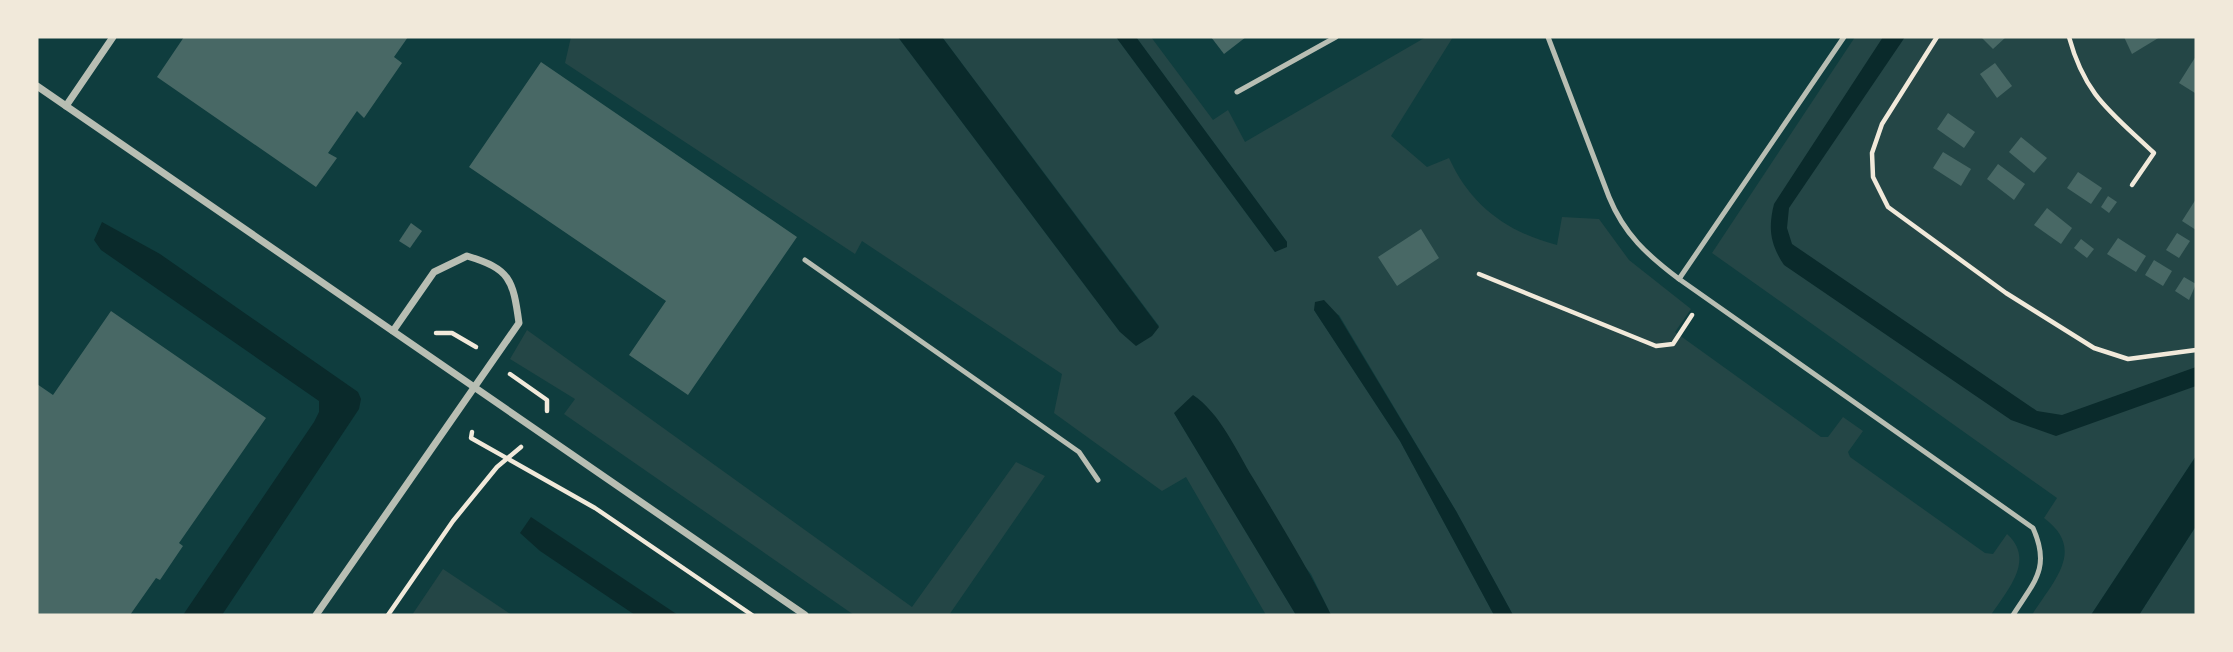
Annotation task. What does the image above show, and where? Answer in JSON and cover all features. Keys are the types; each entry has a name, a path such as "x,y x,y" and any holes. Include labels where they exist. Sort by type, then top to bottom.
{"street":[{"path":"66,106 113,37"},
{"path":"37,86 475,385 805,615"},
{"path":"316,615 519,323 515,290 497,265 467,256 433,272 393,331"}],"lane":[{"path":"1237,92 1336,37"},
{"path":"1548,37 1620,223 1647,253 1679,279 2033,528 2042,548 2040,573 2013,615"},
{"path":"1679,279 1844,37"},
{"path":"805,260 1079,452 1098,480"}],"path":[{"path":"1937,37 1882,124 1872,153 1873,177 1888,207 2006,293 2094,348 2128,359 2196,350"},
{"path":"2069,37 2076,62 2094,96 2154,153 2132,186"},
{"path":"1479,274 1656,346 1673,344 1704,296"},
{"path":"475,385 471,438 511,458 595,508 752,615"},
{"path":"388,615 453,521 497,467 511,458"}],"shaded area":[{"path":"571,37 898,37 1120,332 1159,326 942,37 1116,37 1275,252 1287,242 1136,37 1151,37 1213,120 1228,110 1245,142 1426,37 1453,37 1391,136 1427,167 1449,158 1468,190 1480,203 1492,215 1522,233 1557,245 1562,217 1599,219 1629,260 1691,309 1675,332 1821,437 1828,437 1843,417 1863,431 1848,452 1850,457 1985,553 1993,554 2007,534 2019,554 2016,575 1991,615 1513,615 1456,511 1339,315 1314,310 1400,441 1494,615 1331,615 1311,574 1174,413 1296,615 1266,615 1186,477 1162,491 1054,413 1062,374 862,241 855,254 565,63"},
{"path":"898,37 942,37 1159,327 1152,336 1136,346 1120,332"},
{"path":"1116,37 1136,37 1287,242 1287,247 1275,252"},
{"path":"1855,37 2196,37 2196,456 2091,615 2032,615 2056,578 2065,554 2057,530 2044,518 2057,498 1712,253"},
{"path":"1883,37 1905,37 1789,208 1787,228 1792,244 2037,411 2062,415 2196,367 2196,386 2056,436 2011,420 1784,265 1772,236 1774,204"},
{"path":"102,222 160,254 358,392 361,399 359,409 222,615 183,615 314,422 319,412 319,401 101,250 94,240"},
{"path":"1324,300 1338,315 1456,511 1513,615 1494,615 1400,441 1314,310 1315,302"},
{"path":"527,330 912,607 1016,462 1045,476 949,615 854,615 564,414 575,399 510,359"},
{"path":"1193,395 1203,403 1227,433 1331,615 1296,615 1174,413"},
{"path":"2196,456 2196,526 2139,615 2091,615"},
{"path":"531,517 678,615 635,615 540,551 520,533"},
{"path":"2196,526 2196,615 2139,615"},
{"path":"443,569 512,615 412,615"}],"building":[{"path":"184,37 408,37 394,57 402,63 364,118 357,111 328,153 337,158 316,187 157,77"},
{"path":"1211,37 1246,37 1224,54"},
{"path":"1981,37 2006,37 1993,49"},
{"path":"2124,37 2160,37 2132,54"},
{"path":"2196,56 2196,91 2195,93 2179,83"},
{"path":"541,62 797,237 688,395 629,355 666,301 469,167"},
{"path":"1995,63 2012,86 1997,98 1980,74"},
{"path":"1948,113 1975,132 1964,148 1937,129"},
{"path":"2021,137 2047,158 2034,173 2009,152"},
{"path":"1943,152 1971,169 1961,186 1933,168"},
{"path":"1998,164 2025,184 2014,200 1987,179"},
{"path":"2078,172 2102,188 2091,204 2067,188"},
{"path":"2108,196 2117,202 2109,213 2101,207"},
{"path":"2196,199 2196,230 2182,221"},
{"path":"2047,208 2072,228 2061,244 2034,225"},
{"path":"411,223 422,231 410,248 399,241"},
{"path":"1421,229 1439,258 1397,286 1378,257"},
{"path":"2177,233 2190,241 2179,258 2166,250"},
{"path":"2118,238 2146,256 2136,272 2107,254"},
{"path":"2081,239 2094,249 2087,258 2074,248"},
{"path":"2154,260 2172,271 2163,286 2145,275"},
{"path":"2184,277 2196,284 2189,300 2175,291"},
{"path":"111,311 266,418 179,543 183,546 160,580 156,578 130,615 37,615 37,384 53,395"}]}
